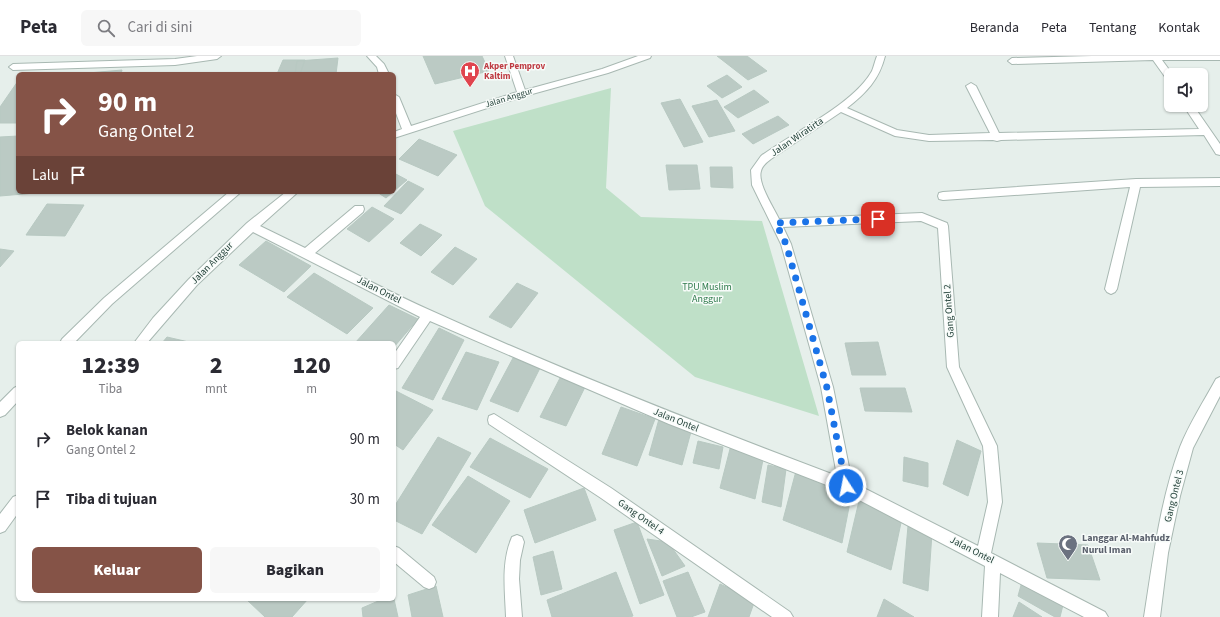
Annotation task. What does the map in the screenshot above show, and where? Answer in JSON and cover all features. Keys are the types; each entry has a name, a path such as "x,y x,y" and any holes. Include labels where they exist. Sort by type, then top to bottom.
{"street":[{"path":"14,67 175,62 217,56"},
{"path":"371,56 381,66 383,72"},
{"path":"509,56 522,94"},
{"name":"Jalan Anggur","path":"396,134 522,94 605,71 647,56"},
{"name":"Jalan Wiratirta","path":"846,486 827,388 786,244 757,185 755,177 756,170 762,162 793,138 839,108 860,92 872,79 878,69 881,56"},
{"path":"1012,61 1156,57 1220,57"},
{"path":"1156,57 1164,69"},
{"path":"971,86 997,138"},
{"path":"396,102 408,130"},
{"path":"839,108 904,136 929,138 997,138 1206,132"},
{"path":"1193,112 1220,152"},
{"path":"943,196 1136,183 1220,182"},
{"path":"1111,289 1136,183"},
{"path":"68,341 108,300 234,194"},
{"name":"Jalan Anggur","path":"142,341 161,316 192,282 251,226 291,194"},
{"path":"306,254 359,209"},
{"name":"Gang Ontel 2","path":"776,223 922,217 943,226 953,367 990,446 995,502 988,558"},
{"name":"Jalan Ontel","path":"251,226 428,315 674,420 846,486 1100,617"},
{"path":"396,361 428,315"},
{"name":"Gang Ontel 3","path":"1152,617 1161,553 1187,447 1220,383"},
{"path":"0,411 16,394"},
{"name":"Gang Ontel 4","path":"494,420 606,493 785,617"},
{"path":"0,526 16,505"},
{"path":"514,617 512,577 514,552 517,542"},
{"path":"396,555 429,582"},
{"path":"988,558 990,617"}],"green space":[{"name":"TPU Muslim Anggur","path":"611,88 606,188 641,217 762,221 819,416 695,377 485,206 453,131"}],"building":[{"path":"423,56 482,56 489,71 435,84"},
{"path":"717,56 747,56 767,71 748,80"},
{"path":"338,58 336,72 295,72 297,61"},
{"path":"283,60 305,60 301,72 278,72"},
{"path":"122,70 122,72 100,72"},
{"path":"727,75 742,87 722,98 707,86"},
{"path":"16,84 16,123 0,123 0,107"},
{"path":"754,90 769,102 738,118 724,107"},
{"path":"680,99 703,142 684,147 661,103"},
{"path":"717,100 735,131 709,137 692,106"},
{"path":"778,116 789,125 753,144 742,134"},
{"path":"16,136 16,194 24,194 0,196 0,137"},
{"path":"419,139 457,155 438,176 399,159"},
{"path":"666,165 697,165 700,189 669,190"},
{"path":"710,167 732,167 733,188 711,187"},
{"path":"396,174 407,180 396,189"},
{"path":"408,181 424,189 401,214 384,206"},
{"path":"380,194 391,194 386,198"},
{"path":"47,204 84,205 65,236 26,235"},
{"path":"372,207 394,219 369,242 347,229"},
{"path":"420,224 442,235 421,256 400,243"},
{"path":"266,241 311,266 284,292 239,265"},
{"path":"455,247 477,259 453,285 431,272"},
{"path":"0,249 14,251 0,267"},
{"path":"314,273 373,308 347,334 287,297"},
{"path":"517,283 538,293 511,328 489,317"},
{"path":"389,305 418,319 396,345 396,341 357,341"},
{"path":"439,328 464,340 433,400 402,388"},
{"path":"167,337 184,341 164,341"},
{"path":"878,342 886,375 852,375 845,343"},
{"path":"466,352 499,362 477,410 442,399"},
{"path":"513,358 540,368 518,412 490,401"},
{"path":"560,378 585,387 566,426 540,417"},
{"path":"860,388 905,388 912,412 865,411"},
{"path":"396,391 433,410 403,450 396,445"},
{"path":"621,407 655,419 637,466 602,454"},
{"path":"659,419 692,428 682,465 649,455"},
{"path":"438,437 471,453 422,534 396,521 396,504"},
{"path":"490,438 548,469 530,498 470,467"},
{"path":"957,440 981,451 968,496 943,484"},
{"path":"698,441 723,447 719,469 693,463"},
{"path":"731,445 764,455 755,499 720,488"},
{"path":"904,457 928,463 928,487 903,481"},
{"path":"768,465 786,469 781,507 762,502"},
{"path":"796,471 852,492 842,543 783,520"},
{"path":"468,476 510,501 476,553 432,525"},
{"path":"584,488 596,520 535,543 524,510"},
{"path":"859,501 902,518 891,570 847,552"},
{"path":"637,522 664,595 640,604 614,530"},
{"path":"908,526 932,533 928,591 903,583"},
{"path":"647,539 668,542 685,566 662,576"},
{"name":"Langgar Al-Mahfudz Nurul Iman","path":"1037,543 1088,545 1100,580 1047,578"},
{"path":"553,551 562,589 541,595 533,557"},
{"path":"616,572 633,616 552,617 547,600"},
{"path":"688,572 705,612 691,617 677,617 663,581"},
{"path":"1023,578 1064,601 1060,617 1055,617 1018,596"},
{"path":"720,584 755,600 749,617 708,617"},
{"path":"436,586 443,617 412,617 408,595"},
{"path":"884,599 914,617 877,617"},
{"path":"248,601 306,601 292,617 265,617"},
{"path":"378,601 394,601 398,617 363,617 362,608"},
{"path":"1019,602 1042,617 1013,617"}],"place":[{"name":"Akper Pemprov Kaltim","path":"470,88"},
{"name":"Langgar Al-Mahfudz Nurul Iman","path":"1068,561"}],"route":[{"path":"846,486 827,388 786,244 776,223 878,219"}]}
